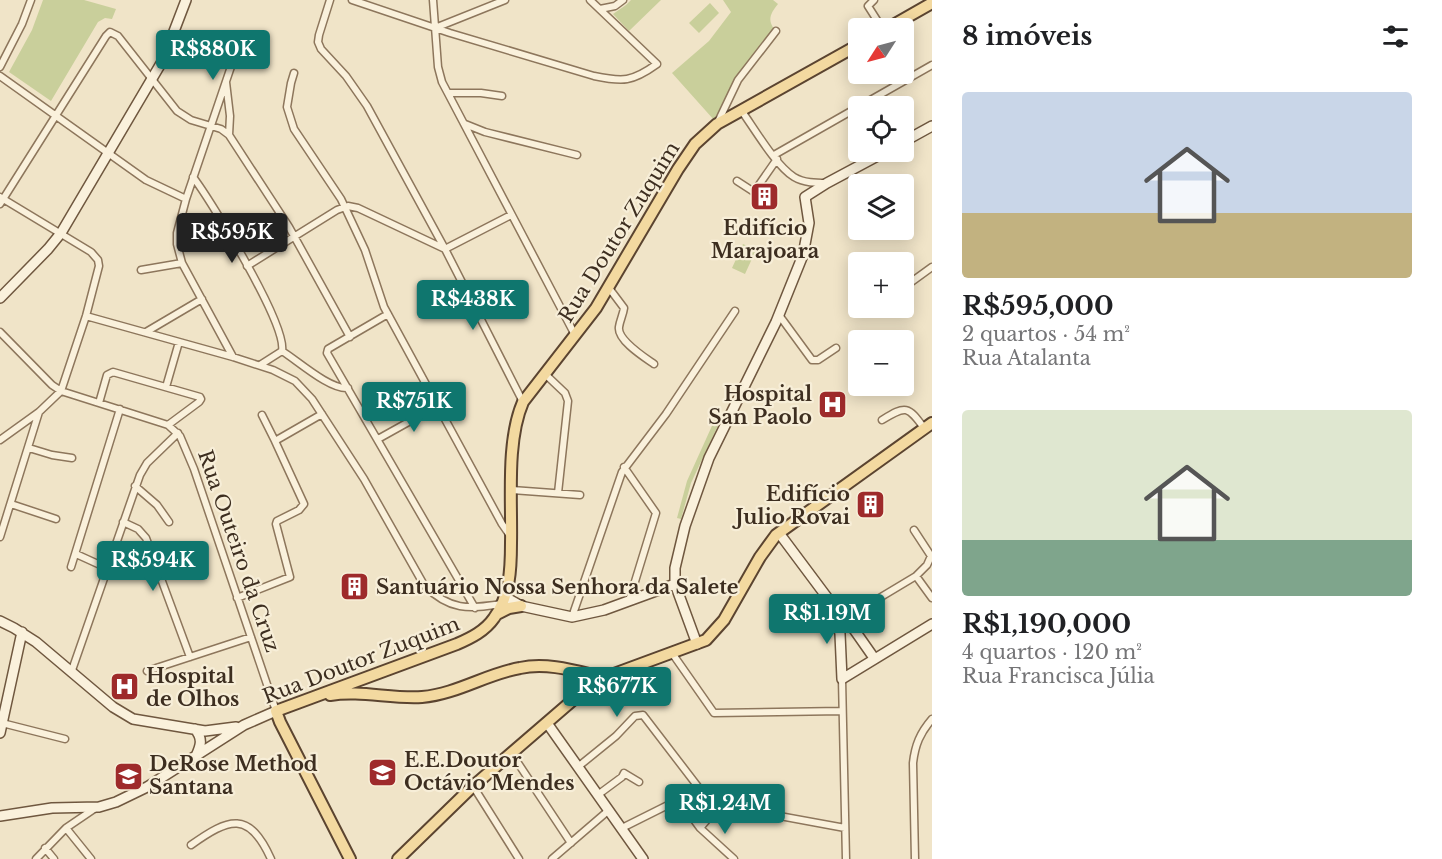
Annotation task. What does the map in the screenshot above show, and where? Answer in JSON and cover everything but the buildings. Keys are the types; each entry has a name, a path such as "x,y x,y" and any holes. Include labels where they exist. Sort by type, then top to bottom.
{"main road":[{"path":"906,18 932,3"},
{"name":"Rua Doutor Zuquim","path":"276,711 465,641 482,631 497,614 504,600 509,578 514,433 523,402 576,336 609,288 687,154 703,136 717,124 848,51"},
{"path":"398,859 473,786 580,693 602,677 706,640 724,620 764,550 778,533 928,425"},
{"path":"497,614 521,606"},
{"path":"321,694 326,696 356,694 423,697 453,691 523,667 544,666 602,677"},
{"path":"568,670 577,681 580,693"},
{"path":"276,711 350,859"}],"street":[{"path":"0,67 22,24 31,0"},
{"path":"0,298 61,233 152,80 172,40 186,0"},
{"path":"330,0 319,35 318,42 321,49 357,91 445,249 523,402"},
{"path":"352,0 435,28 613,80 633,79 657,64 590,0"},
{"path":"434,0 438,67 448,93 576,336"},
{"path":"600,9 615,6 622,0"},
{"path":"874,0 868,6 876,18"},
{"path":"435,28 501,1"},
{"path":"448,21 456,34"},
{"path":"717,124 738,81 776,31"},
{"path":"0,440 39,412 61,392 99,272 98,260 91,252 1,200 110,32 118,36 177,111 191,120 211,124 229,135 294,236 350,337"},
{"path":"233,357 182,263 178,253 177,233 193,177 238,46"},
{"path":"737,182 753,192 775,157 932,65"},
{"path":"294,73 288,94 289,117 300,139 344,206 365,250 388,314 511,537"},
{"path":"0,76 108,154 160,188 186,199"},
{"path":"225,81 229,97 229,135"},
{"path":"448,93 481,93 502,96"},
{"path":"741,110 775,157 795,177 808,182 827,183"},
{"path":"464,124 485,132 577,154"},
{"path":"914,136 932,126"},
{"path":"697,644 675,584 675,568 685,526 699,485 728,418 779,315 806,243 809,223 805,197 866,162"},
{"path":"193,177 217,212 247,266 278,327 283,343 282,351"},
{"path":"247,266 344,206 358,208 445,249"},
{"path":"445,249 511,215"},
{"path":"141,270 182,263"},
{"path":"914,280 932,267"},
{"path":"609,288 624,308 618,328 620,335 624,341 654,364"},
{"path":"146,332 202,299"},
{"path":"572,617 614,489 624,467 666,414 735,311"},
{"path":"388,314 327,352 475,608"},
{"path":"779,315 812,360 818,360 836,348"},
{"path":"86,316 260,365 285,374 296,381 304,388 364,479 424,585 443,601 455,606 475,608 504,600 572,617 590,615 675,584"},
{"name":"Rua Outeiro da Cruz","path":"0,332 61,392 168,425 178,433 194,469 276,711"},
{"path":"166,387 179,342"},
{"path":"260,365 282,351"},
{"path":"282,351 333,385 348,388"},
{"path":"99,402 110,372 199,396 201,399 168,425"},
{"path":"545,374 565,393 568,401 558,493"},
{"path":"378,439 439,405"},
{"path":"71,567 120,409"},
{"path":"882,420 898,410 906,409 928,425"},
{"path":"0,537 39,412"},
{"path":"275,441 322,414"},
{"path":"237,598 290,577 276,524 277,521 299,510 304,504 262,415"},
{"path":"71,673 109,569 135,486 147,463 178,433"},
{"path":"29,448 72,458"},
{"path":"624,467 656,513 629,602"},
{"path":"135,486 158,505 169,522"},
{"path":"512,490 580,495"},
{"path":"11,504 56,519"},
{"path":"123,522 138,529 146,538 190,657"},
{"path":"846,618 916,576 927,565 931,556 914,530"},
{"path":"778,533 835,608 846,618 874,658"},
{"path":"76,554 109,569"},
{"path":"916,576 932,598"},
{"path":"835,608 840,634 842,678 846,859"},
{"path":"0,621 36,642 113,707 133,719 214,731 244,724"},
{"path":"842,678 932,624"},
{"path":"840,634 853,629"},
{"path":"22,633 1,728 65,739"},
{"path":"147,671 251,637"},
{"path":"19,645 28,641 36,642"},
{"path":"672,653 714,713 842,711"},
{"name":"Rua Doutor Zuquim","path":"99,807 139,791 244,724 276,711"},
{"path":"579,766 616,736 635,716 641,714 655,728 712,805 711,815 700,828"},
{"path":"915,859 913,763 919,737 932,719"},
{"path":"547,723 643,859"},
{"path":"195,729 201,742 196,756"},
{"path":"512,754 571,843"},
{"path":"598,794 622,777 624,773 639,782"},
{"path":"473,786 519,859"},
{"path":"622,828 664,806 681,802 712,805 845,828"},
{"path":"681,802 700,828 734,859"},
{"path":"64,807 69,825 91,859"},
{"path":"0,816 64,807 99,807"},
{"path":"36,859 69,825 99,807"},
{"path":"552,859 609,810"},
{"path":"191,844 220,826 237,823 252,829 271,859"},
{"path":"45,848 54,859"}],"green space":[{"path":"43,0 84,0 116,9 112,19 105,18 98,22 51,101 9,72 32,30"},
{"path":"631,0 661,0 629,31 613,14"},
{"path":"723,0 773,0 778,4 771,16 774,29 714,120 672,73 709,41 731,12"},
{"path":"710,3 719,13 699,33 689,23"},
{"path":"743,244 756,250 745,274 732,268"},
{"path":"716,417 721,419 691,483 681,519 677,518 687,481"}],"place":[{"name":"Edifício Marajoara","path":"765,197"},
{"name":"Hospital San Paolo","path":"833,405"},
{"name":"Edifício Julio Rovai","path":"871,505"},
{"name":"Santuário Nossa Senhora da Salete","path":"355,587"},
{"name":"Hospital de Olhos","path":"125,687"},
{"name":"E.E.Doutor Octávio Mendes","path":"383,772"},
{"name":"DeRose Method Santana","path":"128,776"}]}
